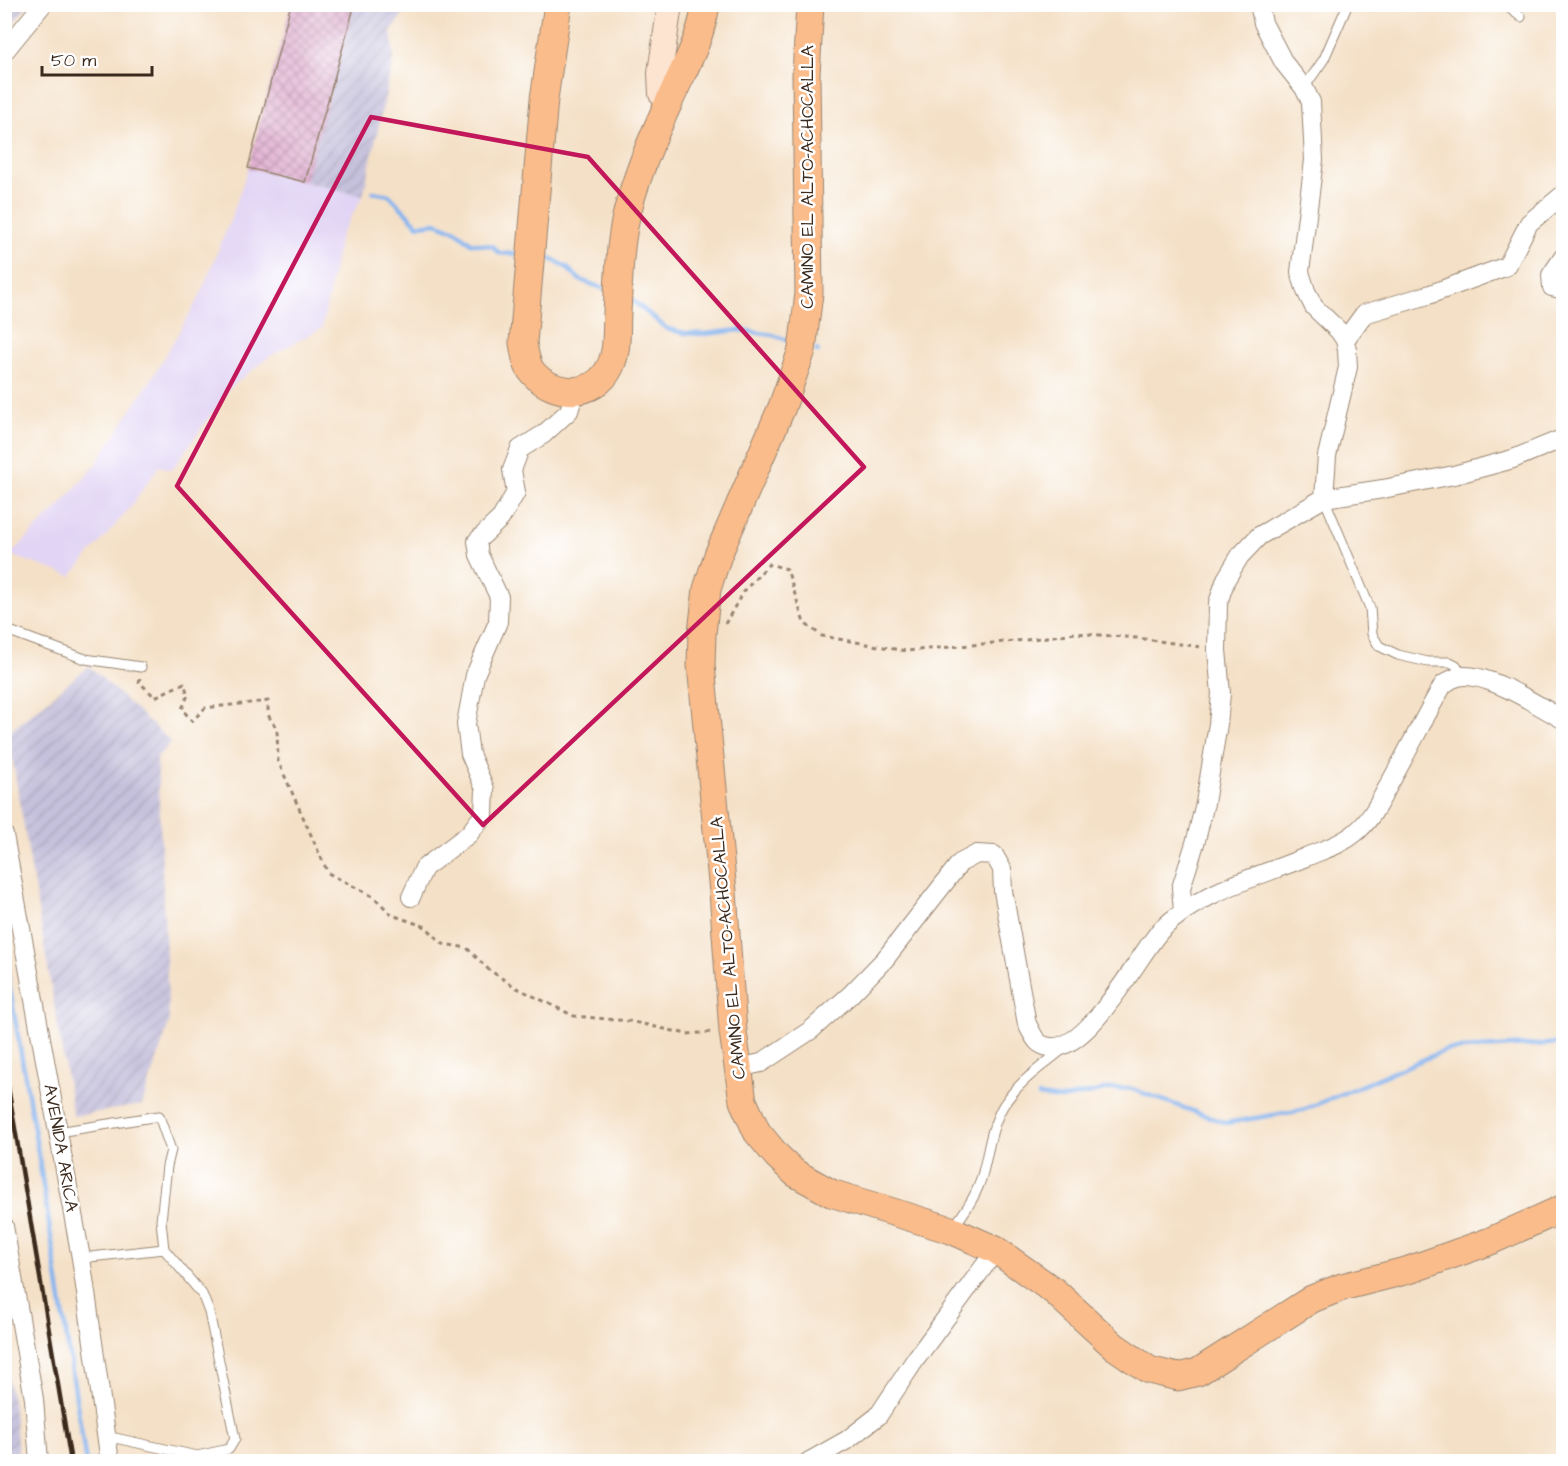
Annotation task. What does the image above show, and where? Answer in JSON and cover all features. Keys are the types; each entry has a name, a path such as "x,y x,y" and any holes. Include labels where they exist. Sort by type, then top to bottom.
{"main road":[{"path":"558,4 544,99 524,344 525,359 528,365 545,384 558,390 576,391 590,387 602,378 610,367 615,351 619,270 627,211 669,101 688,64 704,19 706,4"},
{"path":"669,101 661,94 660,73 670,4"},
{"name":"CAMINO EL ALTO-ACHOCALLA","path":"810,4 806,75 809,292 802,350 782,406 718,555 707,589 702,633 702,665 723,892 733,1032 743,1101 758,1132 777,1156 795,1173 831,1193 951,1230 996,1250 1054,1290 1114,1346 1149,1370 1178,1377 1198,1372 1312,1299 1342,1287 1408,1270 1488,1242 1563,1208"}],"street":[{"path":"4,52 43,4"},
{"path":"1259,4 1263,23 1284,63 1304,88 1311,102 1314,160 1300,272 1314,307 1345,340 1348,367 1327,456 1324,498"},
{"path":"1345,340 1364,314 1428,295 1507,266 1529,223 1563,194"},
{"path":"1563,256 1551,275 1552,286 1563,290"},
{"path":"411,897 424,868 469,834 484,814 485,789 470,754 466,724 475,675 498,622 499,597 479,555 477,541 501,518 516,492 512,470 520,449 544,434 569,411 576,391"},
{"path":"1183,911 1181,888 1205,803 1218,724 1221,694 1217,650 1218,603 1226,579 1240,556 1259,536 1324,498 1454,475 1513,459 1563,438"},
{"path":"738,1068 761,1063 811,1030 885,960 960,862 977,854 994,855 1002,869 1003,891 1026,1024 1038,1042 1052,1047 1067,1045 1105,1009 1160,932 1183,911 1212,894 1336,845 1356,833 1383,796 1443,685 1453,678 1463,676 1480,678 1525,698 1563,720"},
{"name":"AVENIDA ARICA","path":"4,835 81,1258 110,1461"},
{"path":"4,1226 34,1399 39,1461"},
{"path":"807,1461 847,1440 878,1416 915,1360 996,1250"}],"lane":[{"path":"1304,88 1324,59 1348,4"},
{"path":"1504,4 1521,17"},
{"path":"1324,498 1370,608 1372,634 1379,646 1398,655 1428,662 1450,662 1456,665 1463,676"},
{"path":"4,629 85,658 141,668"},
{"path":"951,1230 974,1198 983,1173 988,1142 1002,1108 1018,1086 1067,1045"},
{"path":"58,1132 159,1116 171,1150 161,1221 164,1249 201,1294 209,1312 235,1438 229,1449 197,1456 106,1436"},
{"path":"81,1258 164,1249"}],"path":[{"path":"722,628 743,592 769,564 787,569 804,623 822,636 906,651 1075,633 1137,638 1217,650"},
{"path":"141,668 139,682 155,697 184,683 188,695 182,709 192,722 205,708 268,702 268,715 277,729 278,761 327,873 374,897 392,915 426,927 443,944 467,948 489,970 517,988 574,1016 629,1021 687,1034 733,1032"}],"highlighted area":[{"path":"371,117 588,157 864,467 483,825 177,486"}],"shaded area":[{"path":"4,5 28,5 5,32"},
{"path":"291,5 409,5 391,31 394,57 363,196 248,168"},
{"path":"248,168 363,196 340,236 322,328 270,356 229,389 172,470 159,466 130,508 71,576 10,555 63,502 96,464 152,378 200,296"},
{"path":"89,666 171,742 157,757 169,1023 142,1105 73,1116 8,733"},
{"path":"4,1359 14,1411 19,1461 5,1461"}],"building":[{"path":"291,4 355,4 305,182 248,168"}],"waterway":[{"path":"373,192 389,195 418,225 436,223 456,231 471,243 492,246 499,253 515,254"},
{"path":"550,258 566,267 580,280 605,289"},
{"path":"632,300 667,329 704,334 740,330 773,335 790,341"},
{"path":"4,955 37,1146 86,1462"},
{"path":"1039,1096 1061,1099 1109,1089 1129,1088 1226,1123 1303,1110 1446,1050 1564,1043"}],"railway":[{"path":"4,1063 71,1462"}]}
